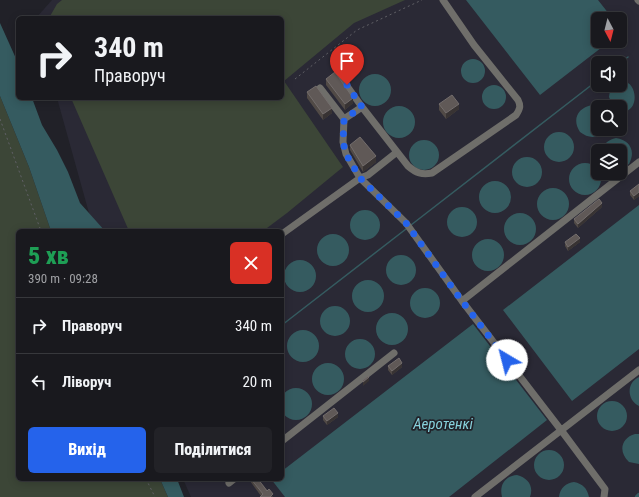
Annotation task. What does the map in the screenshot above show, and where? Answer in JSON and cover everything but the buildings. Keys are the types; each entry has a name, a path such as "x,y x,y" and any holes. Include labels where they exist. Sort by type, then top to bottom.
{"lane":[{"path":"339,75 408,166 415,172 424,175 432,173 516,115 520,110 518,100 474,45 443,0"},
{"path":"320,88 344,119 343,142 346,154 360,178 406,223 462,301 605,489 604,497"},
{"path":"344,119 362,107"},
{"path":"284,233 360,178 368,175 397,152"},
{"path":"462,301 639,162"},
{"path":"284,439 394,353"},
{"path":"475,497 639,370"}],"path":[{"path":"295,79 357,30 422,0"},
{"path":"0,119 40,229"},
{"path":"147,481 155,497"}],"shaded area":[{"path":"52,0 639,0 639,497 191,497 184,481 284,481 284,229 93,229 58,100 284,100 284,16 38,16"}],"green space":[{"path":"62,0 405,0 354,23 284,81 284,16 50,16 57,4"},
{"path":"284,81 343,167 266,229 128,229 72,100 284,100"},
{"path":"0,96 29,167 50,229 16,229 16,481 161,481 168,497 0,497"}],"water":[{"path":"466,0 598,0 607,12 591,12 591,48 601,48 540,95"},
{"path":"0,23 16,59 16,100 33,100 42,125 68,172 80,203 103,229 50,229 29,167 0,96"},
{"path":"473,59 482,62 485,71 482,80 473,83 464,80 461,71 464,62"},
{"path":"372,74 378,74 388,81 391,90 390,96 384,103 378,106 372,106 362,99 359,93 359,87 366,77"},
{"path":"627,83 632,87 635,98 634,104 627,110 627,100 610,100 610,92 627,92"},
{"path":"494,85 499,86 505,92 505,102 499,108 494,109 489,108 483,102 482,97 483,92 489,86"},
{"path":"591,105 591,136 597,136 594,137 587,136 580,132 576,123 577,115"},
{"path":"399,106 405,107 412,113 415,122 414,128 408,135 399,138 393,137 386,131 383,122 384,116 390,109"},
{"path":"559,132 570,136 574,147 570,158 559,162 548,158 544,147 548,136"},
{"path":"616,138 621,139 628,144 632,151 629,164 627,165 627,144 606,144"},
{"path":"424,140 435,144 439,155 435,166 424,170 413,166 409,155 413,144"},
{"path":"527,157 538,161 542,172 538,183 527,187 516,183 512,172 516,161"},
{"path":"585,163 591,165 591,180 601,180 596,190 585,195 574,190 569,179 574,168"},
{"path":"495,181 501,182 508,188 511,197 510,203 504,210 495,213 489,212 482,206 479,197 480,191 486,184"},
{"path":"553,188 564,193 569,204 564,215 553,220 542,215 537,204 542,193"},
{"path":"639,205 639,349 572,401 503,310"},
{"path":"462,207 473,211 477,222 473,233 462,237 451,233 447,222 451,211"},
{"path":"365,210 376,214 380,225 376,236 365,240 354,236 350,225 354,214"},
{"path":"520,213 526,214 533,220 536,229 535,235 529,242 520,245 514,244 507,238 504,229 505,223 511,216"},
{"path":"333,234 344,239 349,250 344,261 333,266 322,261 317,250 322,239"},
{"path":"485,239 491,239 501,246 504,255 503,261 497,268 491,271 485,271 475,264 472,258 472,252 479,242"},
{"path":"401,255 412,259 416,270 412,281 401,285 390,281 386,270 390,259"},
{"path":"297,260 303,260 313,267 316,276 315,282 309,289 303,292 297,292 287,285 284,279 284,273 291,263"},
{"path":"368,280 379,285 384,296 379,307 368,312 357,307 352,296 357,285"},
{"path":"425,288 436,292 440,303 436,314 425,318 414,314 410,303 414,292"},
{"path":"335,306 346,310 350,321 346,332 335,336 324,332 320,321 324,310"},
{"path":"392,313 398,314 405,320 408,329 407,335 401,342 392,345 386,344 379,338 376,329 377,323 383,316"},
{"name":"Аеротенкі","path":"473,324 547,420 449,497 285,497 273,481 284,481 284,469"},
{"path":"300,330 306,330 316,337 319,346 318,352 312,359 306,362 300,362 290,355 287,349 287,343 294,333"},
{"path":"360,339 371,343 375,354 371,365 360,369 349,365 345,354 349,343"},
{"path":"328,363 339,368 344,379 339,390 328,395 317,390 312,379 317,368"},
{"path":"639,377 639,406 630,396 630,387"},
{"path":"296,388 307,393 312,404 307,415 296,420 285,415 285,393"},
{"path":"612,401 623,405 627,416 623,427 612,431 601,427 597,416 601,405"},
{"path":"639,434 639,464 629,462 622,450 624,442 630,436"},
{"path":"549,450 560,454 564,465 560,476 549,480 538,476 534,465 538,454"},
{"path":"517,475 527,480 531,486 530,497 502,497 501,489 506,479"},
{"path":"161,481 178,481 184,497 168,497"},
{"path":"574,482 584,487 589,497 559,497 564,486"}],"waterway":[{"path":"411,225 591,85"},
{"path":"284,323 406,229"}],"route":[{"path":"347,85 362,107 344,119 343,142 346,154 360,178 406,223 462,301 507,360"}]}
